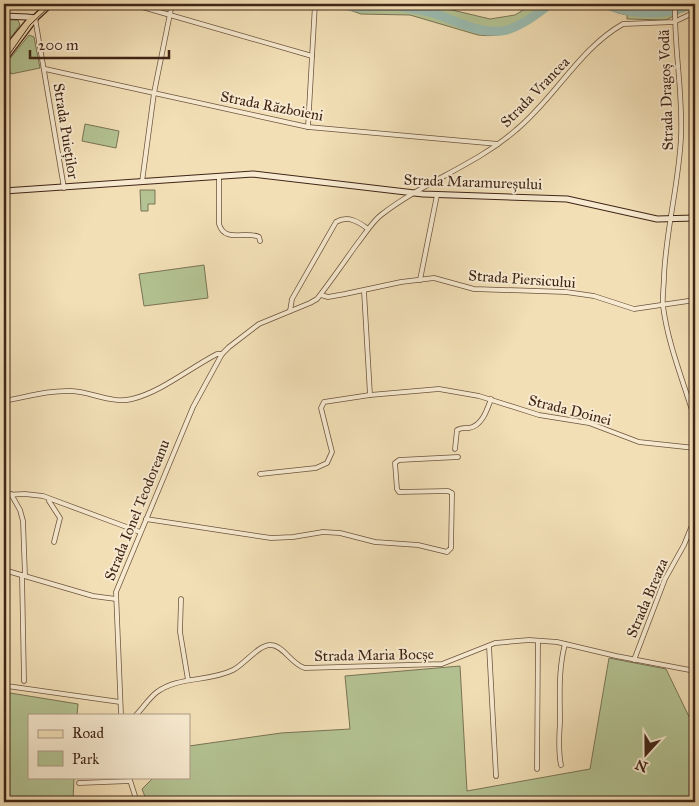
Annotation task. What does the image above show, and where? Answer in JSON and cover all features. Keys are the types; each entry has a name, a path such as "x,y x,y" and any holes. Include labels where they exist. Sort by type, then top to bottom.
{"main road":[{"path":"4,59 35,18 50,4"},
{"path":"4,16 35,18"},
{"path":"4,52 31,19 35,18"},
{"name":"Strada Maramureșului","path":"4,191 253,174 414,194 422,192 437,195 567,199 646,217 669,220 695,218"}],"street":[{"path":"132,4 312,56"},
{"path":"142,182 154,92 172,4"},
{"path":"308,127 315,4"},
{"name":"Strada Dragoș Vodă","path":"669,220 680,157 681,135 674,5"},
{"name":"Strada Vrancea","path":"407,193 422,192 499,144 533,114 593,47 616,28 623,24 674,20 695,12"},
{"name":"Strada Puieților","path":"35,18 64,188"},
{"name":"Strada Războieni","path":"45,69 308,127 499,144"},
{"path":"219,176 219,224 221,230 226,234 235,236 256,235 260,241"},
{"path":"4,401 50,391 73,391 131,400 155,390 217,354 222,354 244,334 259,324 313,302 368,229 383,214 414,194"},
{"path":"420,280 437,195"},
{"path":"290,311 292,299 336,222 352,220 368,229"},
{"path":"669,220 663,305 671,344 695,420"},
{"name":"Strada Piersicului","path":"320,294 328,297 401,282 440,279 468,288 485,290 566,292 594,296 634,309 695,300"},
{"path":"364,291 370,395"},
{"name":"Strada Ionel Teodoreanu","path":"121,714 116,592 193,407 222,354"},
{"name":"Strada Doinei","path":"260,474 323,466 330,459 332,452 322,413 322,403 370,395 439,389 491,400 539,414 589,423 639,442 695,448"},
{"path":"456,449 457,430 473,427 479,422 486,414 491,400"},
{"path":"146,519 271,538 323,532 340,533 375,542 418,545 447,552 451,548 452,493 448,491 399,492 397,489 395,464 399,460 458,457"},
{"path":"4,494 34,495 50,499 140,532"},
{"path":"11,494 24,521 24,681"},
{"path":"50,499 60,518 54,542"},
{"name":"Strada Breaza","path":"634,660 665,579 684,545 695,518"},
{"path":"4,570 93,596 116,599"},
{"path":"181,599 180,632 188,680"},
{"path":"536,769 538,641"},
{"name":"Strada Maria Bocșe","path":"137,714 156,693 166,687 188,680 218,676 235,669 262,648 270,645 276,646 298,666 305,668 442,664 501,642 538,641 565,644 634,660 695,671"},
{"path":"561,765 559,750 560,668 565,644"},
{"path":"489,646 496,776"},
{"path":"7,686 120,702"},
{"path":"79,783 130,779 137,802"},
{"path":"4,801 11,802"}],"green space":[{"path":"332,4 427,4 490,19 515,15 533,4 554,4 519,28 501,35 490,36 478,35 410,15 361,14"},
{"path":"597,4 695,5 666,20 627,19 627,15"},
{"path":"4,20 18,20 20,25 4,47"},
{"path":"29,35 34,37 40,68 11,74 10,71 4,71 4,66"},
{"path":"85,124 119,131 116,148 82,141"},
{"path":"140,190 155,190 155,204 148,204 148,211 141,211"},
{"path":"204,265 208,298 144,306 139,274"},
{"path":"609,658 666,669 695,729 695,802 147,802 142,789 153,778 190,778 190,746 281,733 350,729 345,676 460,666 467,791 590,769"},
{"path":"4,692 78,704 77,714 28,714 28,778 74,778 73,802 4,802"}],"waterway":[{"path":"340,4 356,7 402,7 432,13 487,31 507,30 519,25 550,4"},
{"path":"604,4 615,8 649,13 672,11 693,4"}],"tram line":[{"path":"4,62 30,25 52,4"}]}
